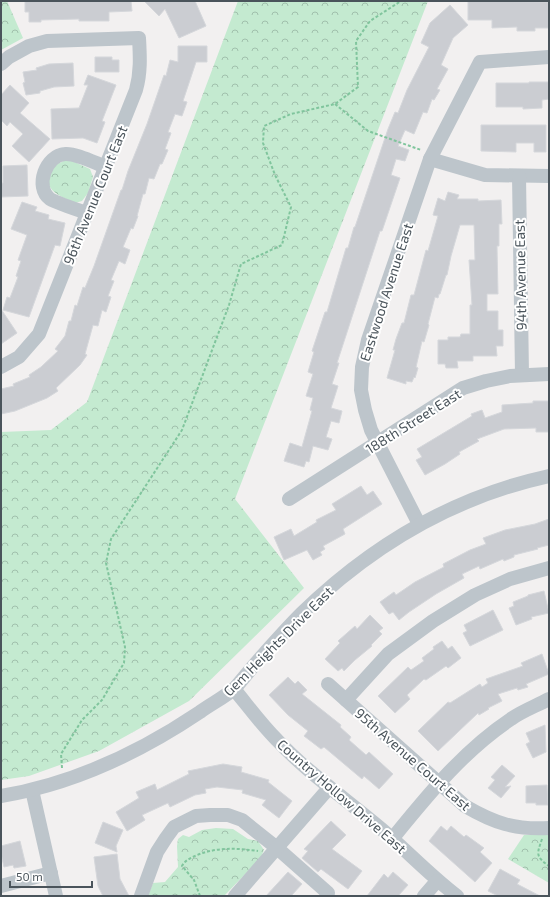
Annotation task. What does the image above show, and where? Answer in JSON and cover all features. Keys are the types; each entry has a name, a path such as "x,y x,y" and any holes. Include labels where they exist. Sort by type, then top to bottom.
{"street":[{"name":"96th Avenue Court East","path":"1,367 19,357 40,334 136,90 140,78 141,63 139,38 47,41 29,46 5,61"},
{"name":"Eastwood Avenue East","path":"419,524 377,443 364,410 361,390 362,367 368,340 430,159 480,62 549,57"},
{"path":"87,213 50,198 45,193 42,182 48,164 54,157 63,154 70,154 106,167"},
{"path":"430,159 485,176 549,176"},
{"name":"94th Avenue East","path":"519,176 522,374"},
{"name":"188th Street East","path":"289,499 463,388 486,381 522,374 549,374"},
{"name":"Gem Heights Drive East","path":"1,796 32,790 100,768 168,734 234,689 303,613 352,569 387,543 419,524 451,508 501,489 549,476"},
{"path":"346,700 388,654 433,621 474,595 510,579 549,568"},
{"name":"95th Avenue Court East","path":"328,684 465,806 485,818 507,825 528,828 546,828"},
{"name":"Country Hollow Drive East","path":"234,689 277,740 329,788 360,811 437,881 457,896"},
{"path":"392,839 455,765 482,740 512,718 549,699"},
{"path":"235,896 329,788"},
{"path":"32,790 56,896"},
{"path":"141,896 157,852 174,827 196,816 210,815 228,815 242,820 328,893"},
{"path":"1,886 51,873"},
{"path":"424,896 437,881"}],"path":[{"path":"63,781 61,754 82,720 102,700 124,663 125,647 106,563 111,539 182,430 229,305 241,264 282,245 291,207 275,175 262,143 264,126 291,114 335,104 358,87 356,41 370,21 401,1"},
{"path":"335,104 368,131 421,150 430,159"},
{"path":"546,828 538,849 538,856 539,859 549,866"},
{"path":"200,896 194,880 182,866 186,861 203,853 217,849 242,849 257,851 276,849"}],"green space":[{"path":"1,1 7,1 23,38 1,50"},
{"path":"238,1 428,1 235,499 304,588 189,701 99,751 29,776 1,780 1,432 51,430 87,402"},
{"path":"68,159 90,169 93,177 88,193 82,201 75,203 57,194 50,188 48,183 48,177 53,166"},
{"path":"216,828 233,829 248,839 258,841 264,850 260,859 224,896 148,896 153,883 165,882 178,867 178,839 183,835 189,837 202,830"},
{"path":"524,835 549,835 549,883 508,859"}],"building":[{"path":"25,1 131,1 132,11 109,12 109,21 79,21 79,19 41,20 41,22 29,22 29,12 25,12"},
{"path":"144,1 195,1 206,26 179,38 165,9 159,16"},
{"path":"468,1 549,2 549,28 535,28 535,31 517,31 517,27 492,28 492,20 468,20"},
{"path":"450,5 468,25 453,38 441,65 448,69 437,89 440,90 434,100 432,99 427,113 423,112 414,134 405,130 398,146 409,150 405,161 396,159 391,175 400,178 382,231 380,231 337,363 339,363 332,384 338,386 331,408 342,411 339,423 331,421 326,437 332,439 328,450 313,446 309,462 306,461 304,467 284,461 290,443 302,447 312,411 310,410 313,398 306,396 313,374 308,372 314,352 312,351 325,312 327,312 346,248 348,248 388,129 395,112 398,113 407,90 429,47 421,43 430,23"},
{"path":"178,46 207,46 207,62 196,62 183,101 187,102 182,116 175,114 168,132 171,133 165,149 168,150 154,179 149,178 145,194 143,194 138,216 123,247 130,250 125,264 119,261 111,280 114,281 108,296 111,297 106,312 102,310 98,326 93,325 85,354 87,355 80,365 56,388 58,391 47,398 15,411 1,414 1,389 14,386 13,384 30,377 29,375 41,367 58,351 55,349 65,336 75,305 77,306 83,287 85,288 94,266 164,75 166,76 170,60 178,62"},
{"path":"95,57 112,57 112,60 119,60 119,72 95,72"},
{"path":"73,63 74,86 54,87 40,91 40,93 26,95 23,83 25,82 23,72 37,70 36,68 49,64"},
{"path":"88,75 116,85 102,121 105,122 97,143 83,138 52,139 51,109 79,108 88,85 84,85"},
{"path":"549,82 549,99 542,100 542,108 523,109 523,107 496,107 496,83"},
{"path":"10,85 29,103 20,113 50,139 29,162 12,146 23,134 10,122 7,126 1,120 1,95"},
{"path":"481,125 546,125 546,152 534,152 534,143 516,143 516,152 481,151"},
{"path":"27,165 28,196 1,197 3,166"},
{"path":"448,192 459,195 457,199 478,199 478,201 501,200 502,224 499,224 499,246 497,246 498,294 487,294 487,311 498,311 498,330 503,330 503,346 496,346 497,356 473,356 473,361 457,361 458,368 446,368 445,364 438,364 438,340 448,340 448,337 460,337 461,334 470,334 470,305 472,305 469,260 475,260 474,225 460,225 447,275 438,298 435,297 424,342 422,341 415,378 414,377 412,382 406,381 406,384 387,378 395,350 393,350 402,323 404,323 411,295 414,295 426,250 428,251 438,216 433,215 438,198 445,201"},
{"path":"22,202 37,207 35,211 49,215 48,219 65,223 60,246 55,245 29,317 3,310 7,297 10,298 18,277 16,276 21,261 18,260 27,235 11,229"},
{"path":"1,309 17,333 1,344"},
{"path":"533,401 549,401 549,432 536,432 536,428 504,429 477,439 479,441 459,452 460,454 445,464 425,475 416,460 422,457 417,449 472,416 471,414 482,410 485,418 502,412 502,405 533,403"},
{"path":"361,486 367,495 373,491 382,504 343,529 345,534 323,546 325,549 320,552 322,555 313,560 307,550 284,560 274,537 291,529 294,536 317,522 316,520 336,510 332,504"},
{"path":"549,519 549,545 514,555 514,557 504,561 503,559 480,569 479,566 462,574 464,578 436,594 399,620 393,612 389,614 380,602 394,592 396,595 415,582 444,567 443,564 470,550 486,544 483,538 505,530 535,524"},
{"path":"544,591 549,613 531,617 532,619 516,625 509,608 514,606 513,602 528,595"},
{"path":"493,610 503,630 470,646 463,633 467,631 464,625"},
{"path":"370,615 383,628 379,631 382,634 371,645 372,646 344,671 342,668 338,671 325,659 340,643 338,641 355,626 357,629"},
{"path":"442,641 448,649 452,646 461,658 448,668 446,666 426,680 424,679 407,695 410,699 395,713 378,696 408,667 411,670 424,661 422,658 434,649 433,647"},
{"path":"542,654 549,674 526,684 528,687 518,690 517,688 498,694 502,701 488,708 489,709 479,715 478,713 438,751 418,731 448,702 450,703 480,684 482,687 488,683 486,679 523,666 521,663"},
{"path":"288,677 295,684 298,681 307,690 302,694 341,725 340,727 351,737 349,740 366,755 369,752 393,774 379,789 364,776 362,779 324,747 321,749 304,736 308,731 288,715 269,695"},
{"path":"545,725 546,752 533,758 526,744 530,742 526,733"},
{"path":"223,764 242,767 241,772 269,780 268,782 292,801 279,818 262,805 266,800 242,793 243,790 217,787 205,789 206,793 195,795 170,807 168,803 142,815 145,820 127,831 116,812 139,798 136,792 155,784 157,790 189,774 188,771"},
{"path":"502,765 515,776 505,787 511,786 501,798 488,788 495,780 491,777"},
{"path":"547,785 548,805 526,803 526,786"},
{"path":"331,821 346,835 332,849 362,871 348,889 321,869 318,872 302,858 308,851 304,849"},
{"path":"103,822 123,830 116,846 117,852 95,843"},
{"path":"441,826 447,831 451,826 464,837 466,835 484,848 480,852 492,863 475,882 429,841"},
{"path":"20,841 26,866 14,868 13,865 4,867 1,846"},
{"path":"117,854 120,879 129,896 103,896 98,886 94,857"},
{"path":"500,869 520,880 517,884 540,896 498,896 488,891"},
{"path":"288,872 302,884 291,896 266,896"},
{"path":"393,872 408,885 398,896 367,896 384,874 388,878"}]}
